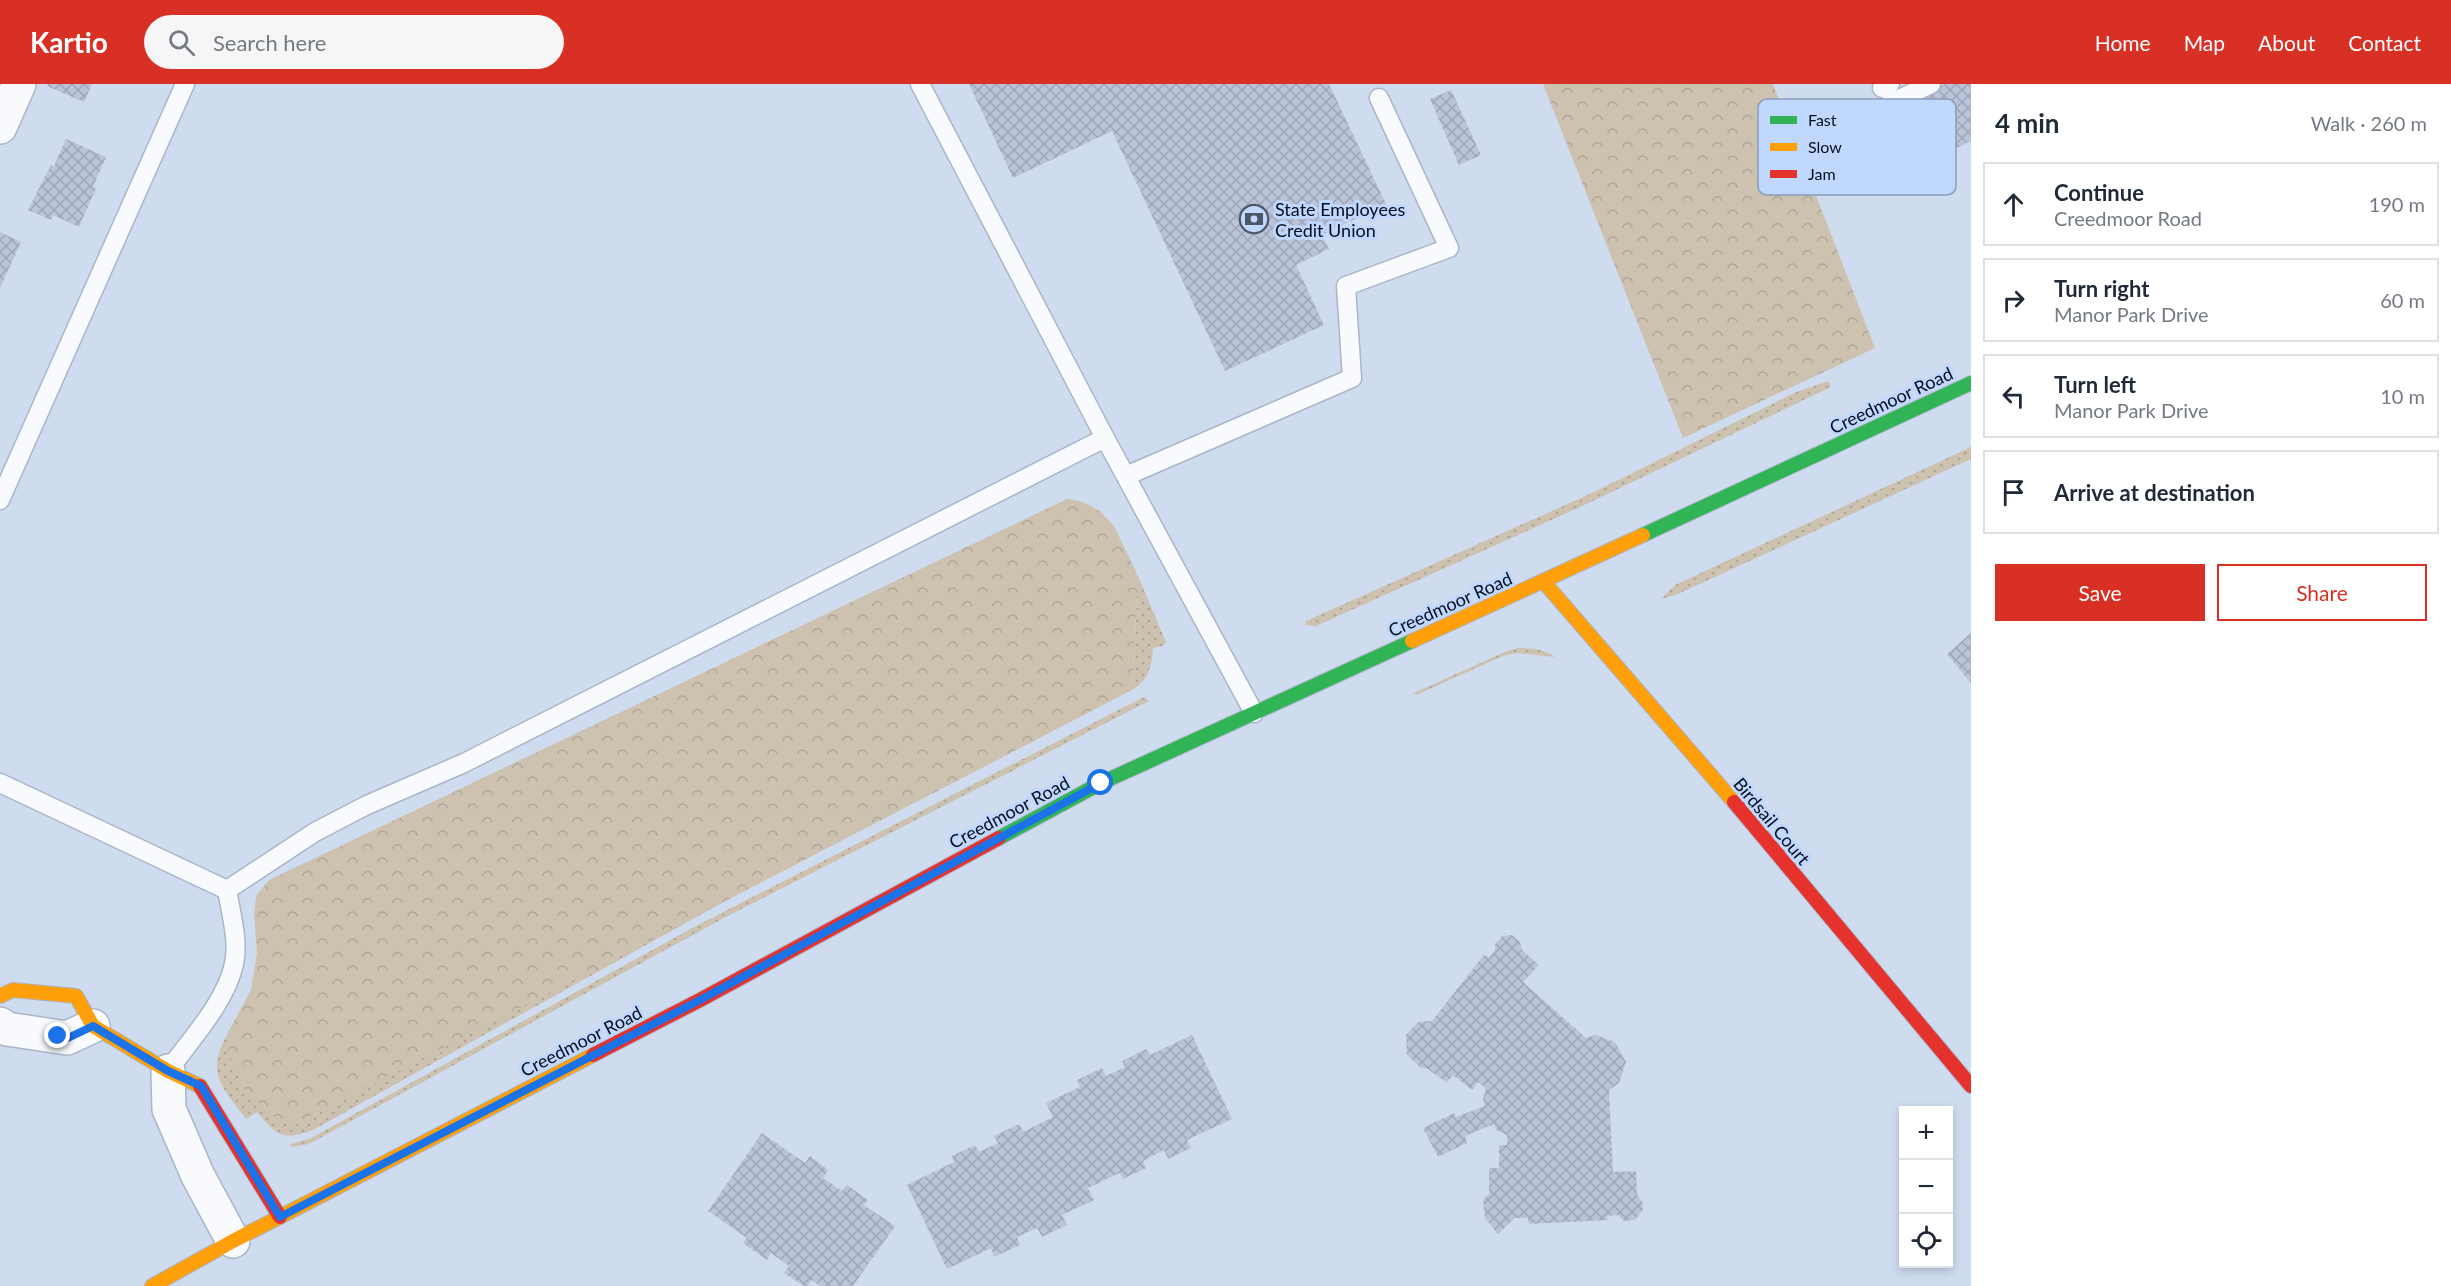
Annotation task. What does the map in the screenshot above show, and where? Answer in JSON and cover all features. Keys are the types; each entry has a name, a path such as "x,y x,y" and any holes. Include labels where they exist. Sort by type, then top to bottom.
{"main road":[{"name":"Creedmoor Road","path":"152,1286 233,1241 700,1000 1101,783 1971,383"},
{"name":"Birdsail Court","path":"1543,581 1759,832 1971,1086"},
{"path":"0,996 13,990 76,996 93,1026 168,1071 201,1086 280,1217"}],"street":[{"path":"0,127 19,84"},
{"path":"0,1024 7,1029 68,1038 93,1026"},
{"path":"168,1071 169,1109 198,1176 233,1241"}],"lane":[{"path":"0,500 186,84"},
{"path":"920,84 1105,438 1254,712"},
{"path":"1887,92 1931,84"},
{"path":"1126,476 1352,378 1346,286 1449,248 1379,98"},
{"path":"227,890 326,827 368,805 464,763 1105,438"},
{"path":"0,783 227,890"},
{"path":"168,1071 221,997 234,964 235,931 227,890"}],"green space":[{"path":"1543,84 1773,84 1779,99 1758,99 1758,195 1816,195 1875,348 1683,438"},
{"path":"1828,381 1831,387 1578,508 1316,626 1306,625 1306,621 1592,493 1796,392"},
{"path":"1971,447 1971,459 1678,594 1661,599 1675,585"},
{"path":"1067,499 1083,502 1100,511 1114,526 1138,576 1132,690 296,1124 281,1123 244,1090 228,1052 231,1027 251,990 257,953 254,914 256,896 269,880"},
{"path":"1138,576 1166,642 1163,646 1153,648 1152,661 1146,677 1132,690"},
{"path":"1518,648 1546,652 1555,657 1517,653 1503,656 1416,695 1414,693 1507,651"},
{"path":"1144,697 1149,701 724,918 309,1144 291,1147 291,1144 311,1138 694,927"},
{"path":"765,879 313,1130 287,1135 275,1131 257,1112 246,1119 228,1095 218,1076 218,1055 231,1027 228,1052 296,1124"}],"building":[{"path":"48,84 92,84 84,102 47,86"},
{"name":"State Employees Credit Union","path":"969,84 1329,84 1386,204 1322,235 1329,249 1296,265 1324,325 1225,371 1112,131 1013,178"},
{"path":"1945,84 1971,84 1971,141 1956,148 1956,99 1922,99 1921,96"},
{"path":"1451,90 1481,155 1459,165 1430,99"},
{"path":"66,139 106,157 93,187 96,188 79,227 53,215 51,220 28,210 51,165 54,166"},
{"path":"0,232 21,242 0,288"},
{"path":"1971,633 1971,683 1947,654"},
{"path":"1512,935 1520,942 1522,950 1539,965 1523,982 1586,1038 1595,1035 1615,1042 1626,1062 1619,1083 1609,1090 1613,1172 1636,1171 1637,1194 1642,1201 1643,1210 1635,1220 1624,1221 1618,1215 1607,1216 1608,1220 1529,1224 1528,1218 1515,1218 1498,1234 1485,1218 1483,1200 1489,1194 1489,1168 1499,1168 1499,1145 1507,1145 1507,1135 1496,1130 1494,1124 1465,1136 1467,1143 1438,1157 1423,1128 1454,1113 1456,1117 1485,1106 1483,1099 1486,1088 1478,1082 1472,1090 1453,1075 1447,1083 1428,1069 1420,1067 1407,1055 1406,1035 1418,1022 1432,1021 1484,955 1489,958 1495,950 1495,944 1502,936"},
{"path":"1192,1035 1232,1119 1187,1140 1191,1148 1168,1159 1164,1150 1143,1161 1146,1168 1123,1179 1120,1173 1088,1188 1094,1200 1062,1215 1067,1225 1042,1237 1037,1228 1017,1237 1020,1245 994,1257 991,1248 947,1269 907,1185 954,1162 952,1156 975,1145 979,1152 998,1143 994,1136 1019,1124 1023,1132 1053,1117 1046,1103 1080,1087 1077,1080 1102,1068 1106,1076 1125,1067 1122,1061 1146,1049 1150,1055"},
{"path":"762,1133 805,1163 810,1156 828,1170 823,1178 842,1191 847,1185 868,1200 864,1205 895,1226 853,1286 820,1286 812,1280 808,1286 804,1286 784,1273 789,1266 771,1253 767,1260 743,1243 747,1238 708,1211"}],"traffic: fast":[{"path":"1643,535 1971,383"},
{"path":"999,838 1101,783 1412,641"}],"traffic: slow":[{"path":"1412,641 1643,535"},
{"path":"1543,581 1734,802"},
{"path":"0,996 13,990 76,996 93,1026 168,1071 200,1086"},
{"path":"152,1286 233,1241 593,1055"}],"traffic: jam":[{"path":"1734,802 1971,1086"},
{"path":"593,1055 700,1000 999,838"},
{"path":"200,1086 280,1217"}],"place":[{"name":"State Employees Credit Union","path":"1254,219"}],"route":[{"path":"58,1036 68,1038 93,1026 168,1071 201,1086 280,1217 700,1000 1101,783"}]}
